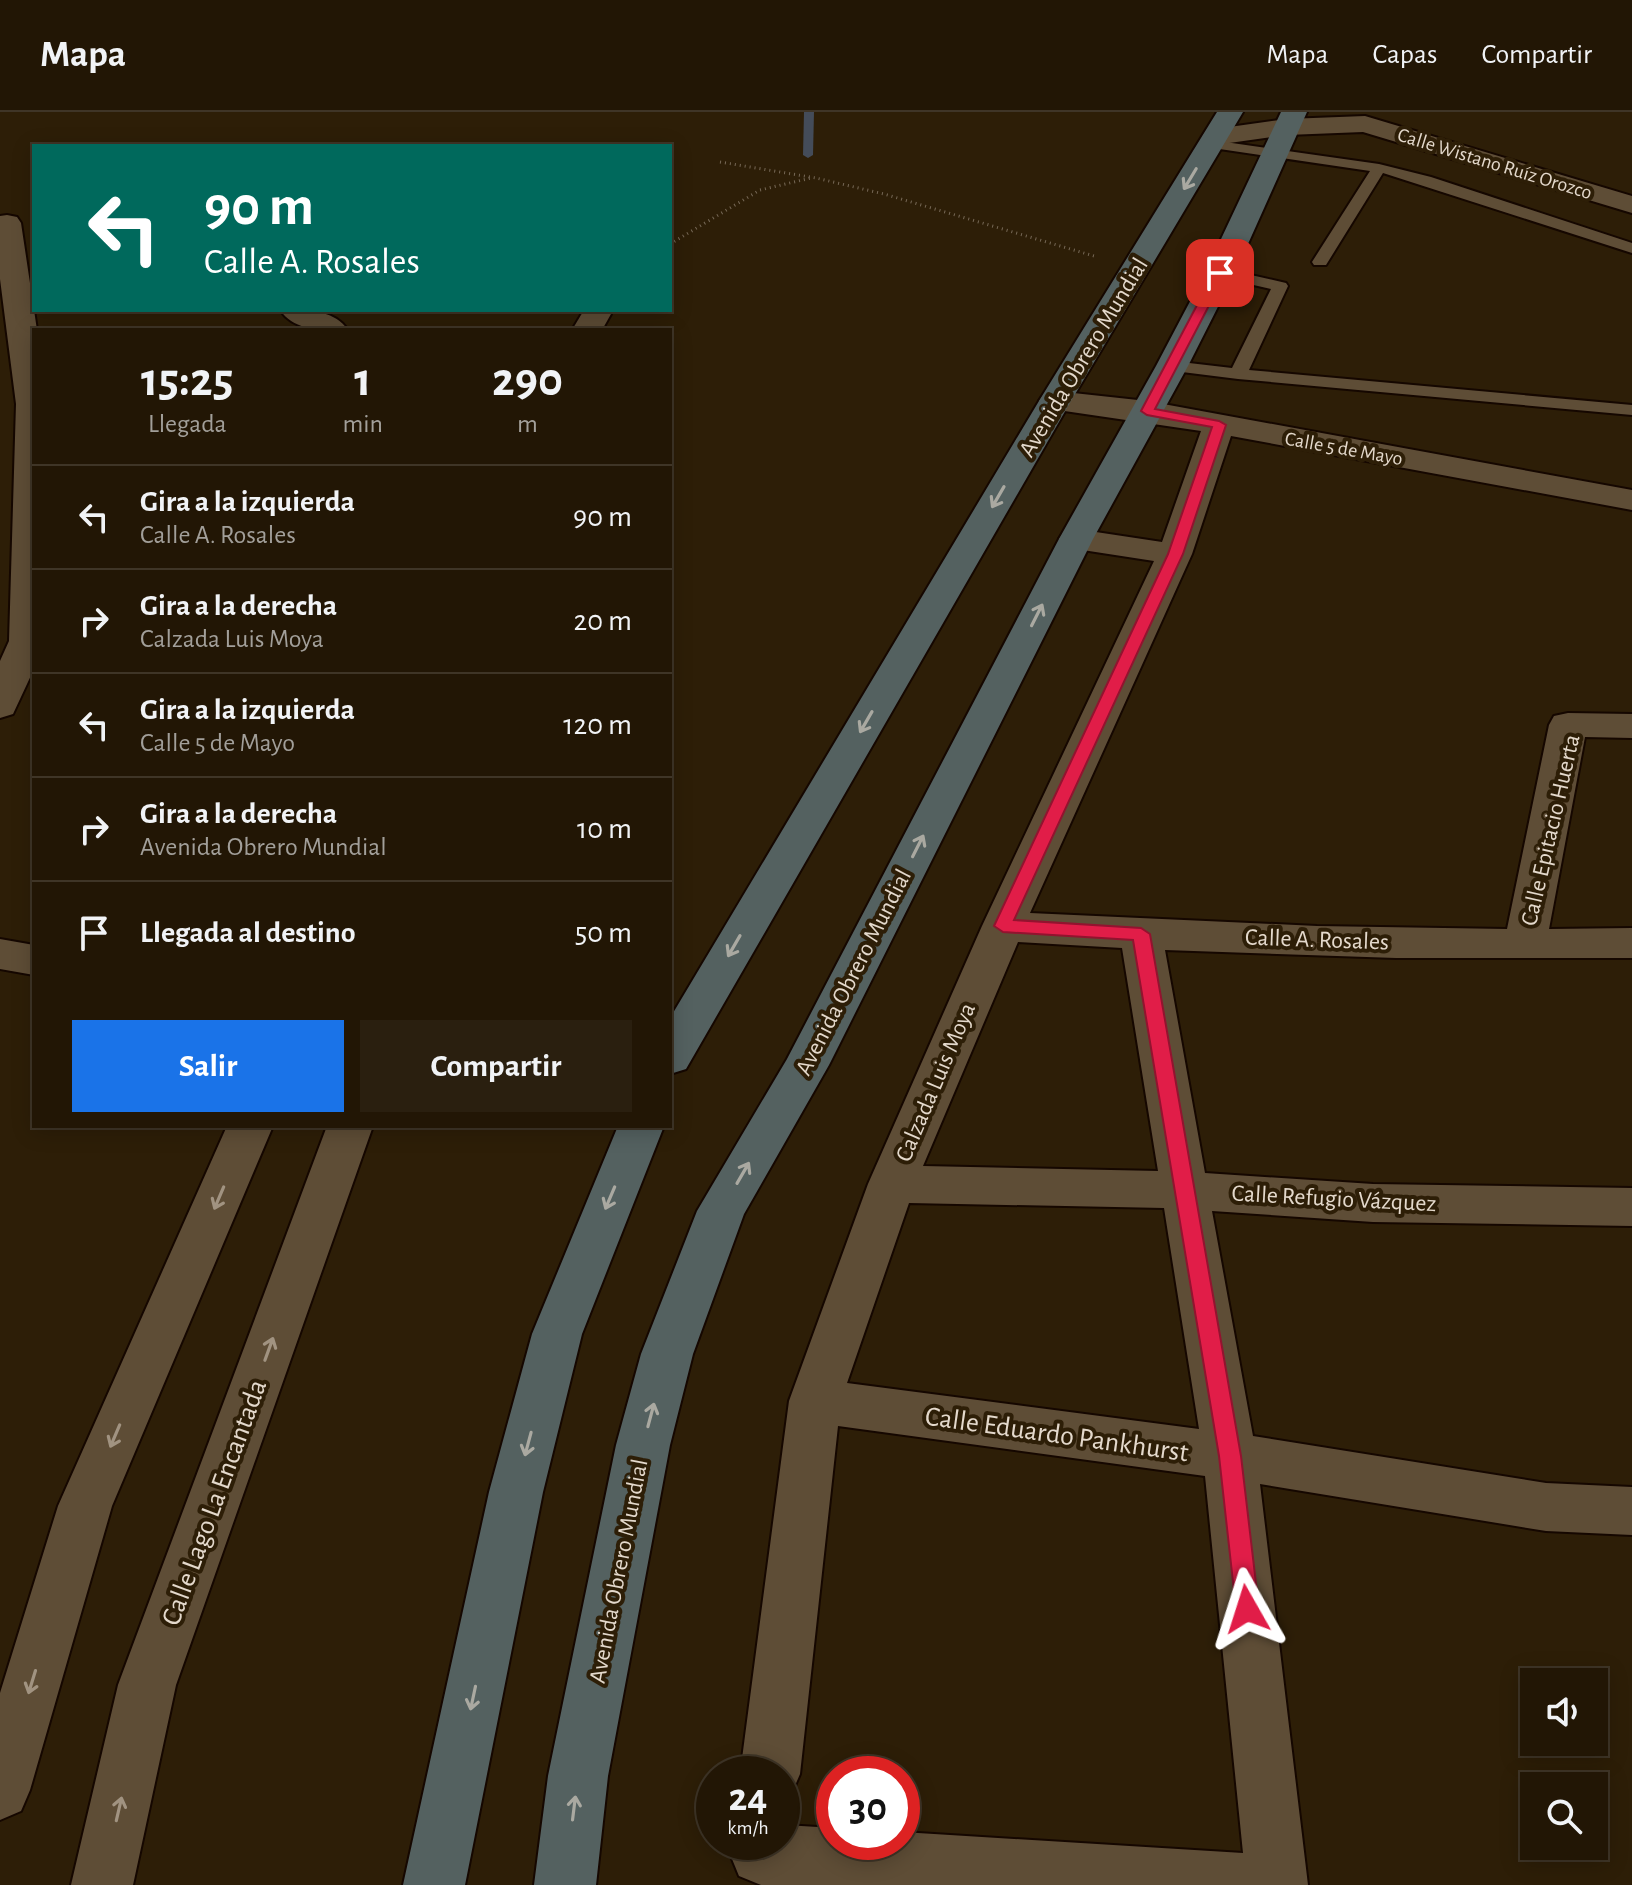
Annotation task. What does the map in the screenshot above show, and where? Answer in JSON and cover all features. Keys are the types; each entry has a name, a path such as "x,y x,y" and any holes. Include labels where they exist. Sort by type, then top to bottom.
{"main road":[{"name":"Avenida Obrero Mundial","path":"565,1885 578,1776 643,1445 667,1354 721,1211 806,1065 1076,539 1172,366 1220,273 1285,130"},
{"name":"Avenida Obrero Mundial","path":"672,1054 1055,401 1219,131"},
{"path":"434,1885 516,1492 557,1334 640,1128"}],"street":[{"name":"Calle Wistano Ruíz Orozco","path":"1219,131 1365,124 1632,205"},
{"path":"0,706 27,641 32,404 14,224"},
{"path":"299,312 329,328"},
{"name":"Calle 5 de Mayo","path":"1055,401 1147,411 1632,500"},
{"name":"Calzada Luis Moya","path":"772,1756 815,1401 892,1184 1003,926 1175,554 1219,425"},
{"path":"1076,539 1175,554"},
{"name":"Calle Epitacio Huerta","path":"1525,945 1568,725 1632,726"},
{"name":"Calle A. Rosales","path":"1003,926 1141,934 1525,945 1632,943"},
{"path":"1141,934 1230,1456 1277,1885"},
{"path":"0,954 32,960"},
{"path":"0,1790 85,1506 249,1128"},
{"name":"Calle Lago La Encantada","path":"102,1885 147,1685 349,1128"},
{"name":"Calle Refugio Vázquez","path":"892,1184 1184,1190 1373,1203 1632,1207"},
{"name":"Calle Eduardo Pankhurst","path":"815,1401 1230,1456 1546,1507 1632,1511"},
{"path":"800,1854 950,1876 1264,1885"}],"lane":[{"path":"1285,130 1379,168 1426,180 1632,248"},
{"path":"1320,262 1379,168"},
{"path":"1220,273 1280,286 1238,374"},
{"path":"1172,366 1632,410"}],"path":[{"path":"720,162 816,178 884,194 1036,241 1138,267"},
{"path":"672,243 760,190 816,178"}],"waterway":[{"path":"808,155 809,112"}],"route":[{"path":"1220,273 1147,411 1219,425 1175,554 1003,926 1141,934 1230,1456 1247,1609"}]}
